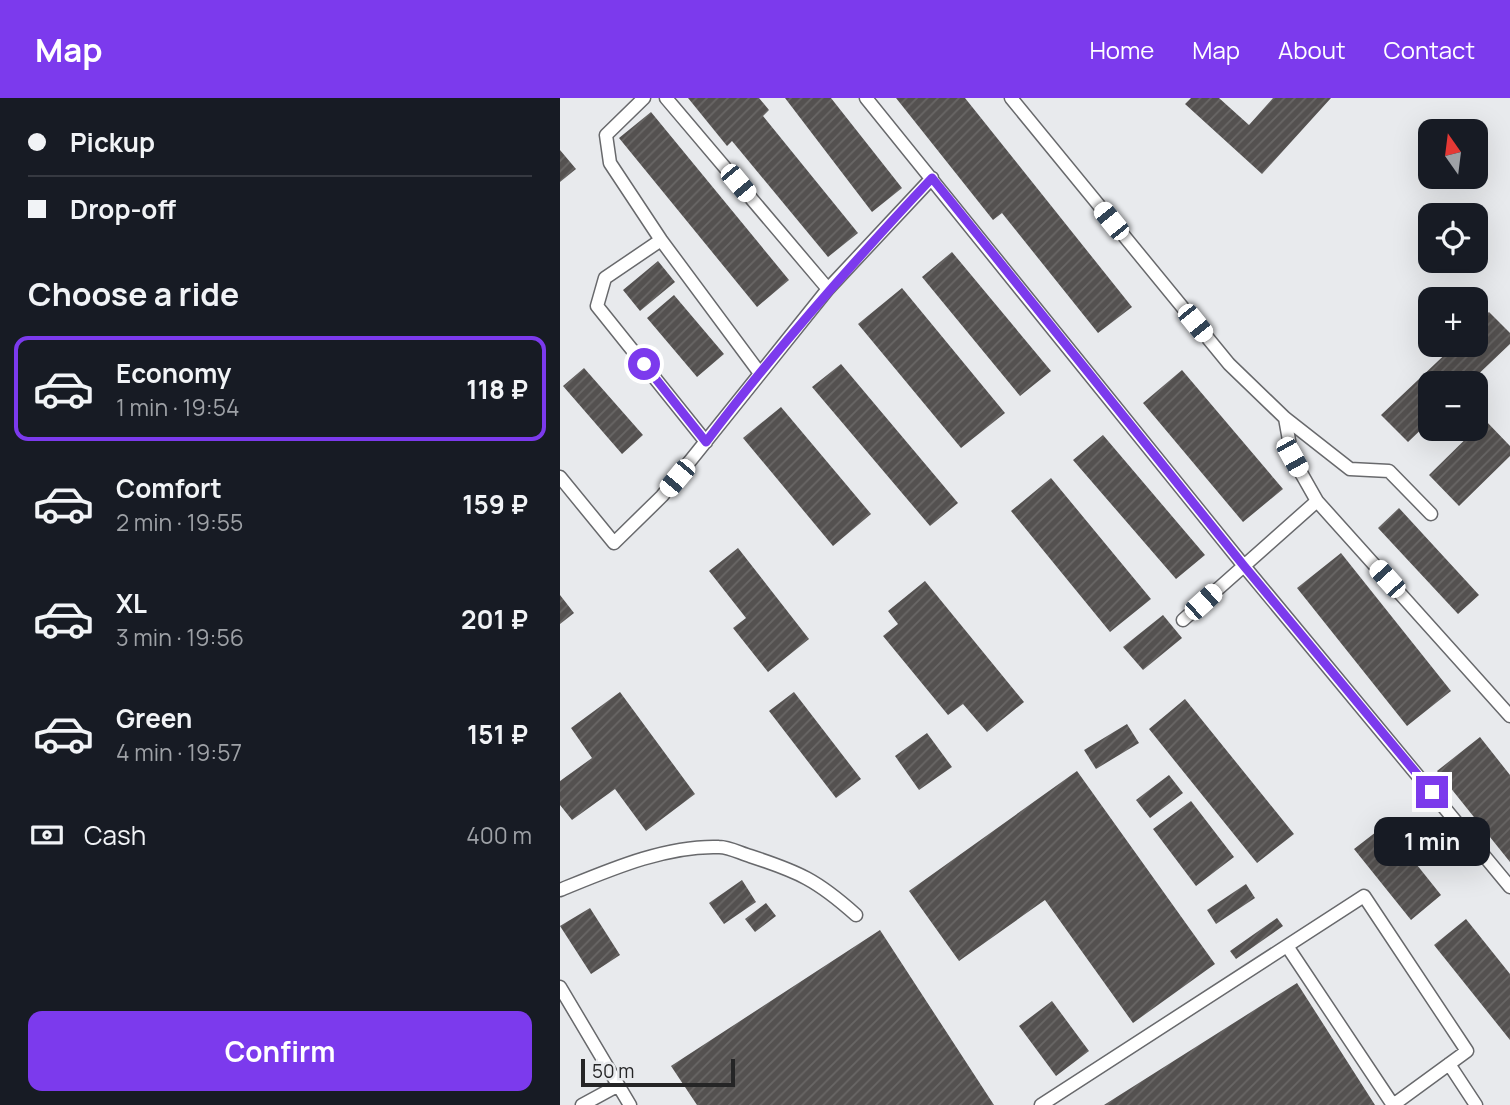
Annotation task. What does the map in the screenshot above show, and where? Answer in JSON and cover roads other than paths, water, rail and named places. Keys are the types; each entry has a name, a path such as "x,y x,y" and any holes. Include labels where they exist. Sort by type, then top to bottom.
{"lane":[{"path":"644,98 606,135 610,163 661,240 760,372"},
{"path":"666,98 828,289"},
{"path":"866,98 1244,566 1510,887"},
{"path":"1011,98 1229,364 1285,418 1350,469 1389,471 1431,514"},
{"path":"560,477 614,543 662,496 828,289 932,178"},
{"path":"661,240 605,278 597,306 706,442"},
{"path":"1285,418 1292,457 1317,501 1510,716"},
{"path":"1183,620 1317,501"},
{"path":"560,890 599,874 672,852 721,847 801,873 830,892 856,915"},
{"path":"1041,1105 1364,896 1468,1051 1393,1105 1287,946"},
{"path":"560,987 630,1105"},
{"path":"1449,1065 1476,1105"},
{"path":"582,1105 617,1086"}]}
